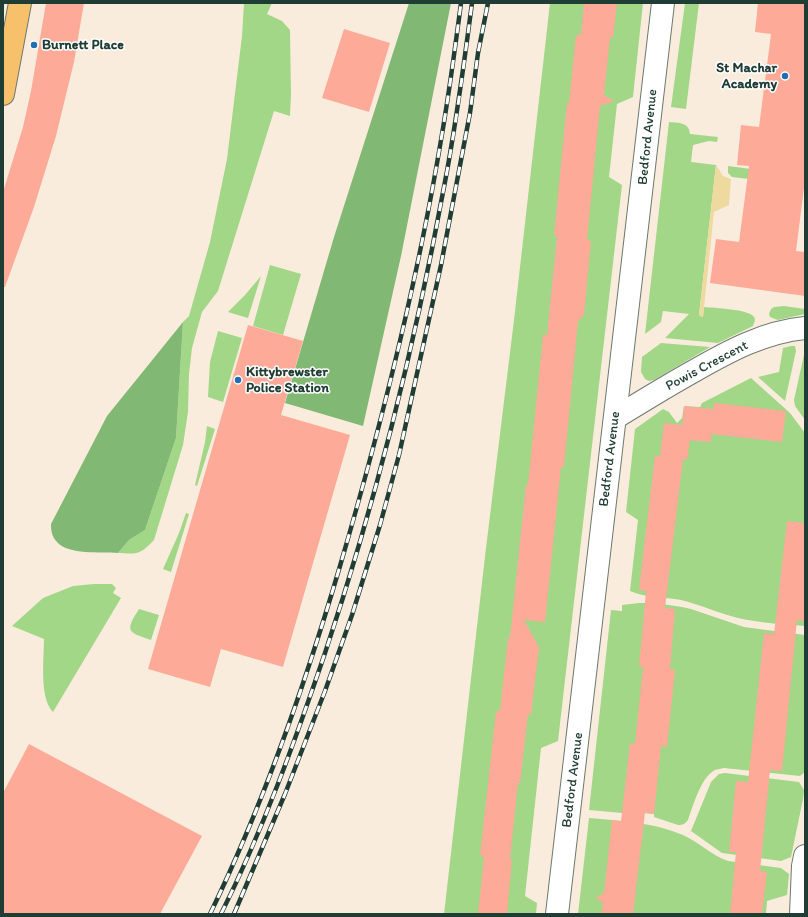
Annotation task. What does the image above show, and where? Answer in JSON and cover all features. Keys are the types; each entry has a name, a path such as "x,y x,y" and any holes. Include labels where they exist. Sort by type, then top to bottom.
{"main road":[{"path":"3,94 20,3"}],"street":[{"name":"Bedford Avenue","path":"557,914 663,3"},
{"name":"Powis Crescent","path":"615,418 693,371 738,347 765,336 805,328"},
{"path":"801,914 803,866 805,856"}],"green space":[{"path":"244,3 272,3 267,14 282,21 290,30 290,116 274,111 218,291 202,312 192,348 189,374 188,412 183,445 154,540 141,551 130,554 118,553 129,540 145,530 176,438 183,322 189,316 210,242 227,159 242,36"},
{"path":"409,3 451,3 401,256 363,426 285,403 334,237"},
{"path":"550,3 643,3 633,97 617,104 609,177 622,185 558,741 541,748 525,896 537,903 536,914 444,914 514,320"},
{"path":"685,3 699,3 686,109 671,107"},
{"path":"669,122 686,125 690,134 718,137 717,142 709,141 693,145 691,162 716,165 699,315 703,317 704,307 731,309 751,314 755,319 755,322 753,326 718,343 665,338 689,314 663,311 661,322 645,334"},
{"path":"728,166 774,172 774,182 732,177 728,173"},
{"path":"270,265 301,274 283,335 253,326"},
{"path":"261,276 248,318 228,312 245,295"},
{"path":"784,306 805,309 805,314 778,320 770,317 769,314 771,309 774,307"},
{"path":"183,322 176,438 145,530 129,540 118,553 77,551 62,546 54,538 51,524 107,416"},
{"path":"218,331 242,338 223,402 208,397 210,362"},
{"path":"661,343 710,347 654,380 649,381 645,379 641,372 642,357"},
{"path":"795,346 796,351 785,401 758,377 779,372 783,348"},
{"path":"805,350 805,420 795,406 794,400"},
{"path":"751,378 790,413 805,433 805,626 746,620 681,600 649,596 630,591 638,520 626,512 635,429 663,409 669,412 677,423 682,418 684,406 700,407 702,403"},
{"path":"207,426 215,429 197,486 195,485 205,442"},
{"path":"186,513 189,514 171,572 163,569"},
{"path":"112,584 116,588 113,593 121,598 53,712 49,706 44,688 44,639 12,626 43,598 73,586"},
{"path":"655,603 682,607 744,627 805,635 805,772 800,776 724,768 715,770 704,781 697,794 688,820 681,825 654,817 654,814 589,810 611,610 622,611 622,605"},
{"path":"139,609 159,615 151,640 137,635 131,630 130,626"},
{"path":"725,773 799,782 804,790 791,857 781,861 722,853 691,831 711,782 719,774"},
{"path":"589,818 660,827 689,838 728,861 781,868 789,874 787,895 767,901 766,914 578,914"}],"sand":[{"path":"716,165 723,176 731,179 729,205 714,212 703,317 699,315"}],"building":[{"path":"46,3 84,3 74,62 56,136 34,207 5,287 3,287 3,192 23,127 31,91"},
{"path":"584,3 617,3 613,38 610,38 604,95 614,101 600,106 587,240 591,241 584,315 578,321 564,467 561,467 545,622 524,620 539,647 531,715 528,714 520,783 518,783 510,859 512,860 507,914 478,914 484,856 480,856 496,711 500,711 508,637 510,638 526,484 528,485 543,335 547,335 557,236 554,236 567,103 569,103 576,35 581,35"},
{"path":"758,3 805,3 805,180 796,251 805,252 805,296 710,283 716,239 739,242 749,166 737,165 741,125 759,127 771,34 755,32"},
{"path":"344,29 390,43 369,112 322,98"},
{"path":"248,325 303,341 281,415 350,435 283,667 221,649 210,687 148,669"},
{"path":"714,403 786,411 782,442 711,434 711,442 690,440 687,460 683,459 665,608 675,609 670,669 675,670 667,747 661,746 654,814 645,813 633,914 601,914 603,903 596,898 604,893 612,820 621,821 630,743 635,744 643,667 639,666 646,591 639,590 655,456 660,456 664,423 682,425 684,406 714,409"},
{"path":"787,521 805,523 805,621 797,620 782,771 770,770 760,871 767,872 762,914 730,914 736,852 729,852 736,781 748,782 764,633 774,634"},
{"path":"29,744 202,836 160,914 3,914 3,793"}],"railway":[{"path":"210,914 248,830 298,699 327,611 370,461 397,354 421,248 444,123 461,3"},
{"path":"221,914 251,850 278,785 302,719 344,596 393,422 433,246 452,141 472,3"},
{"path":"234,914 285,794 325,691 352,615 380,525 399,455 441,265 470,113 478,53 488,3"}],"place":[{"name":"Burnett Place","path":"34,45"},
{"name":"St Machar Academy","path":"785,76"},
{"name":"Kittybrewster Police Station","path":"238,380"}]}
